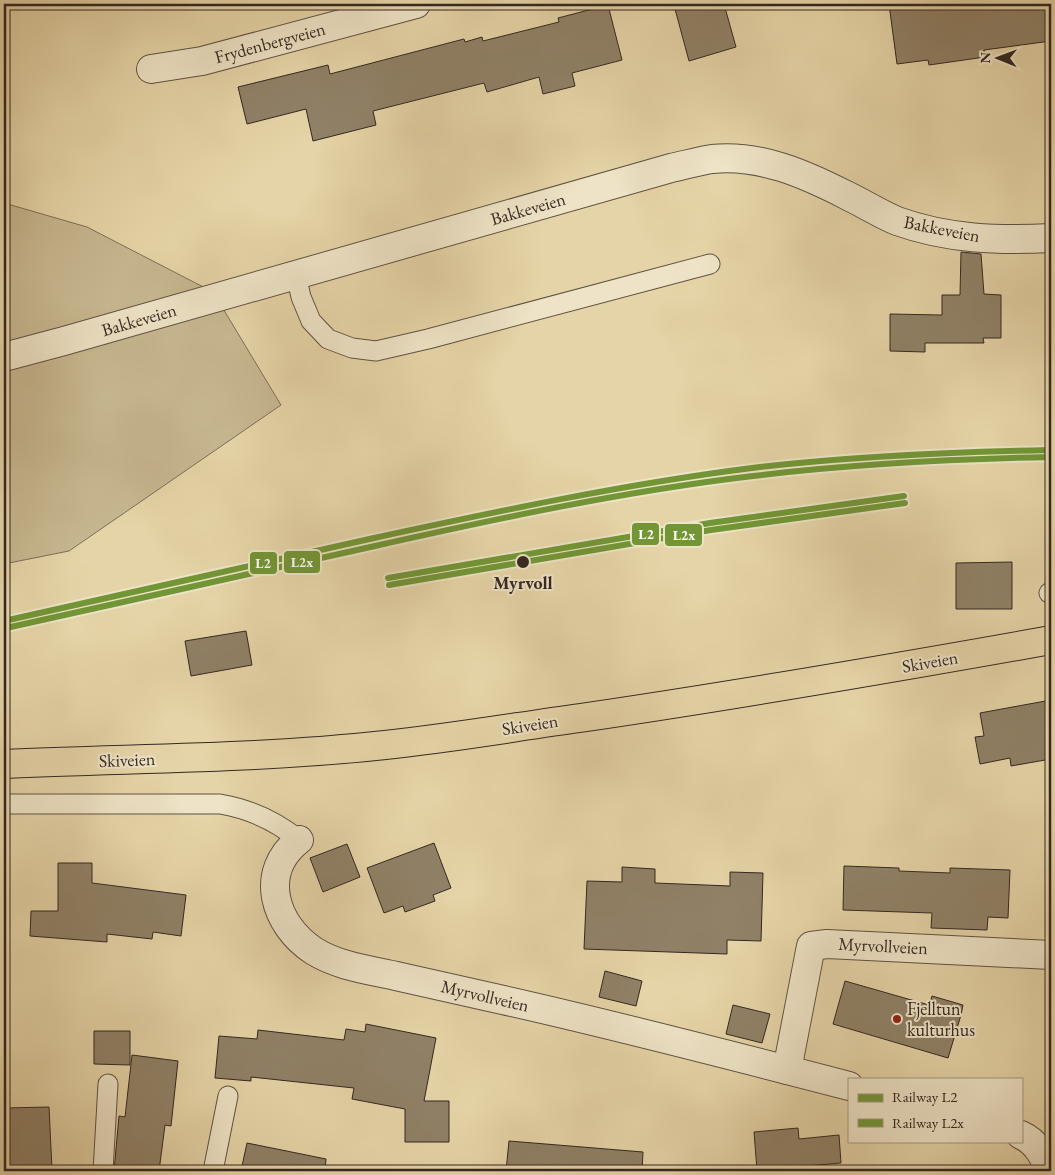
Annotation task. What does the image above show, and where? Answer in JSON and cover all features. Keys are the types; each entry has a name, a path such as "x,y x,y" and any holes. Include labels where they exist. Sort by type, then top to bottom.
{"main road":[{"name":"Skiveien","path":"4,764 231,756 384,745 486,732 734,695 1051,640"}],"street":[{"name":"Frydenbergveien","path":"151,70 202,61 416,4"},
{"name":"Bakkeveien","path":"4,357 671,168 713,159 749,160 782,167 820,182 896,220 936,232 975,238 1023,240 1051,238"},
{"name":"Myrvollveien","path":"299,840 290,847 278,867 275,889 277,902 287,925 295,935 315,951 328,958 359,968 602,1022 848,1086"},
{"name":"Myrvollveien","path":"787,1070 811,946 827,944 1051,954"},
{"path":"1022,1135 1042,1153 1050,1171"}],"lane":[{"path":"296,275 301,297 311,321 328,339 352,348 376,351 434,338 710,264"},
{"path":"4,804 220,804 233,806 266,818 287,830 299,840"},
{"path":"103,1171 108,1084"},
{"path":"213,1171 228,1096"}],"shaded area":[{"path":"4,203 87,227 213,292 281,405 69,551 4,564"}],"building":[{"path":"693,4 724,4 736,47 689,61 675,9"},
{"path":"889,4 1051,4 1051,41 984,50 985,57 929,65 928,60 897,64"},
{"path":"608,5 622,60 572,73 575,86 543,94 539,77 487,92 484,83 373,111 376,125 313,141 306,109 247,124 238,87 328,65 330,74 464,39 465,42 482,37 483,41 559,22 558,18"},
{"path":"961,252 981,254 984,294 1001,295 1001,338 983,338 984,343 925,343 925,352 890,351 890,314 942,315 942,295 960,295"},
{"path":"1012,562 1012,609 956,609 956,563"},
{"path":"246,631 252,665 191,676 185,641"},
{"path":"1051,700 1051,759 1011,766 1010,758 980,764 975,737 984,736 980,713"},
{"path":"434,843 451,888 433,895 435,901 405,912 403,906 384,913 367,868"},
{"path":"347,844 360,877 323,892 310,858"},
{"path":"58,863 92,863 92,883 186,895 181,936 153,932 152,939 107,934 107,942 30,936 31,911 58,911"},
{"path":"844,866 899,868 899,871 950,873 950,868 1010,870 1008,918 988,917 987,930 931,928 932,913 843,910"},
{"path":"622,867 655,869 655,883 730,886 730,872 763,873 761,941 727,940 727,954 584,949 587,881 622,882"},
{"path":"605,971 642,981 636,1006 599,997"},
{"path":"845,981 929,1005 932,996 963,1005 948,1058 833,1024"},
{"path":"733,1005 770,1014 762,1043 726,1034"},
{"path":"366,1024 436,1038 424,1101 449,1101 449,1142 405,1142 405,1109 352,1099 354,1088 251,1077 251,1081 215,1078 219,1036 257,1039 258,1030 344,1040 346,1029 365,1032"},
{"path":"94,1031 130,1031 130,1065 94,1064"},
{"path":"132,1055 178,1061 171,1126 165,1125 159,1171 114,1171 119,1116 125,1117"},
{"path":"49,1107 52,1170 4,1171 4,1108"},
{"path":"798,1128 799,1139 839,1135 841,1163 783,1168 783,1171 757,1170 754,1132"},
{"path":"509,1141 643,1152 642,1171 506,1171"},
{"path":"247,1143 326,1159 325,1171 241,1171"}],"rail line":[{"name":"L2","path":"4,621 421,528 562,499 704,474 827,460 939,453 1051,450"},
{"name":"L2x","path":"6,628 469,525 658,489 827,468 1051,457"},
{"name":"L2","path":"388,578 710,523 904,496"},
{"name":"L2x","path":"389,585 711,530 905,503"}],"place":[{"name":"Myrvoll","path":"523,562"},
{"name":"Fjelltun kulturhus","path":"897,1019"}]}
